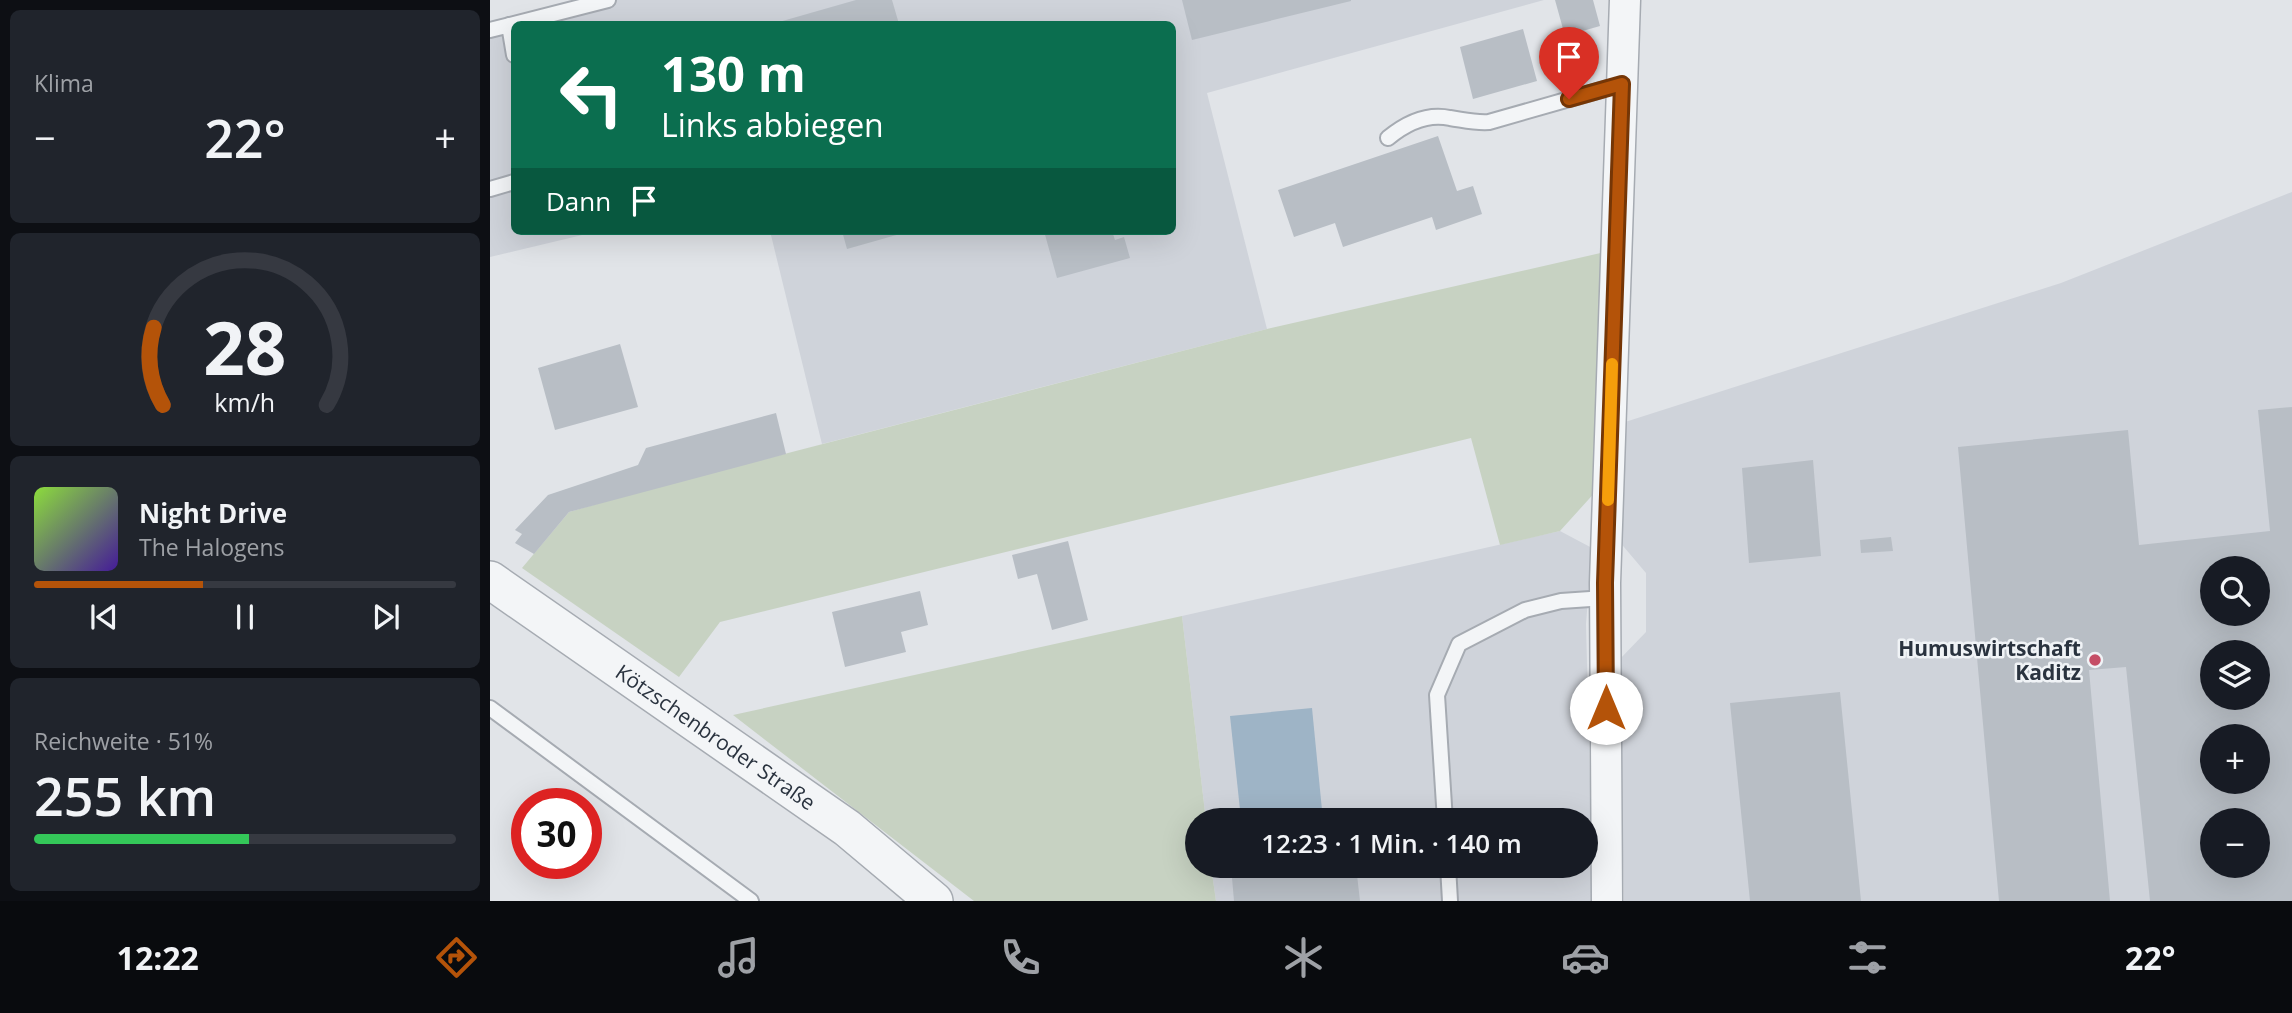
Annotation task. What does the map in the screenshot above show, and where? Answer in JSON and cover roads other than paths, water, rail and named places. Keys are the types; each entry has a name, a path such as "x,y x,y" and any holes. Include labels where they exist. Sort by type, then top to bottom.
{"street":[{"path":"1607,901 1605,598 1625,0"},
{"name":"Kötzschenbroder Straße","path":"490,580 847,828 934,901"}],"lane":[{"path":"525,21 608,0"},
{"path":"490,30 509,25 511,37"},
{"path":"1388,138 1405,124 1429,118 1448,117 1470,123 1489,122 1622,84"},
{"path":"490,189 511,183"},
{"path":"1444,808 1437,695 1459,644 1525,610 1561,601 1605,598"},
{"path":"490,708 751,901"},
{"path":"1449,878 1450,901"}],"water":[{"path":"1312,708 1322,808 1240,808 1230,716"}],"place":[{"name":"Humuswirtschaft Kaditz","path":"2095,660"}]}
